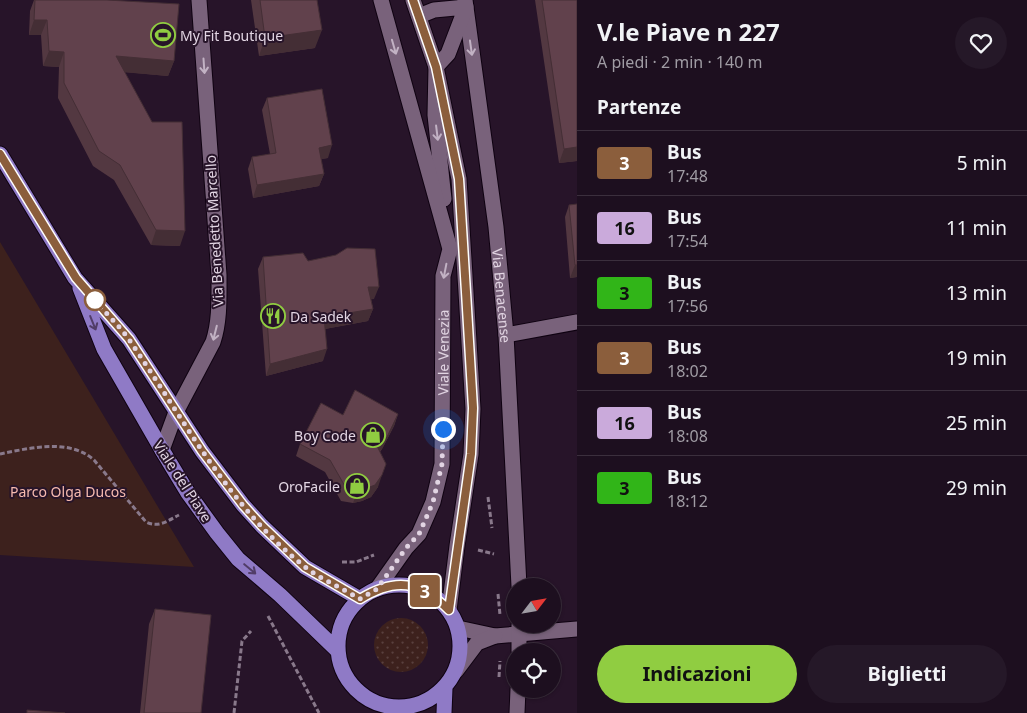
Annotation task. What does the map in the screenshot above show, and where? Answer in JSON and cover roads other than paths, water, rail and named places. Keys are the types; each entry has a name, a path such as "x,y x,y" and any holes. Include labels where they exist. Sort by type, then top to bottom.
{"main road":[{"name":"Viale del Piave","path":"0,154 76,278 129,339 202,451 243,505 305,567 360,599"},
{"name":"Viale del Piave","path":"76,278 104,349 188,493 238,559 280,595 338,651"},
{"path":"396,585 415,587 433,595 449,610 458,628 461,650 456,670 445,688 428,701 407,708 370,706 353,687 343,670 338,651 340,632 347,614 360,599 377,589 396,585"},
{"path":"444,713 445,688"}],"street":[{"name":"Via Benedetto Marcello","path":"162,450 176,412 213,342 217,330 219,303 218,265 199,0"},
{"path":"381,0 450,249"},
{"name":"Viale Venezia","path":"413,0 436,67 459,179 473,408 471,454 449,610"},
{"path":"419,16 434,10 465,3"},
{"path":"436,67 448,54 465,3"},
{"name":"Via Benacense","path":"465,3 496,228 506,335 519,578"},
{"name":"Viale Venezia","path":"377,589 406,548 419,534 433,502 442,464 443,276 450,249 435,115 436,67"},
{"path":"506,335 577,322"},
{"path":"458,628 495,636"},
{"path":"561,629 577,629"},
{"path":"456,670 477,643 506,633"},
{"path":"517,713 518,698"}],"place":[{"name":"My Fit Boutique","path":"163,35"},
{"name":"Da Sadek","path":"273,316"},
{"name":"Boy Code","path":"373,435"},
{"name":"OroFacile","path":"357,486"}],"park label":[{"name":"Parco Olga Ducos","path":"68,491"}]}
